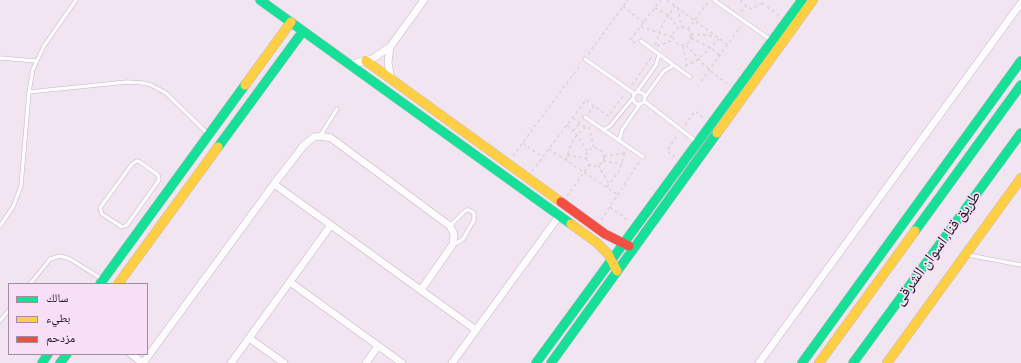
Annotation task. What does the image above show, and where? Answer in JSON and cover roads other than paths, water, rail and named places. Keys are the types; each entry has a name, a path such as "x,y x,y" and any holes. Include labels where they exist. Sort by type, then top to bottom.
{"street":[{"path":"260,0 597,243 605,250 617,271"},
{"path":"349,65 379,56 390,47 424,0"},
{"path":"536,363 802,0"},
{"path":"551,363 813,0"},
{"path":"759,363 1021,4"},
{"path":"101,282 291,22"},
{"path":"119,283 303,31"},
{"path":"390,47 388,63 391,79"},
{"path":"366,61 610,238 635,247"},
{"path":"802,363 1021,61"},
{"path":"819,363 1021,85"},
{"name":"طريق قنا, اسوان الشرقى","path":"853,363 1021,133"},
{"path":"132,355 143,363 274,184 304,145 314,137 320,136 331,138 450,226 454,234 453,244 421,290"},
{"name":"طريق قنا, اسوان الشرقى","path":"887,363 1021,178"},
{"path":"274,184 476,330"},
{"path":"452,363 559,216"},
{"path":"231,363 331,225"},
{"path":"290,282 402,363"},
{"path":"249,338 284,363"},
{"path":"366,363 378,346"},
{"path":"60,363 66,355"}],"lane":[{"path":"0,226 13,207 21,186 29,92 36,62 44,46 76,0"},
{"path":"714,0 772,41"},
{"path":"641,41 690,77"},
{"path":"603,130 610,126 634,95 656,65 659,55"},
{"path":"0,58 36,62"},
{"path":"585,59 634,95"},
{"path":"619,141 622,130 664,71 676,67"},
{"path":"29,92 127,82 143,83 166,93 209,134"},
{"path":"634,95 641,93 643,101 697,142"},
{"path":"634,95 634,102 643,101"},
{"path":"320,136 337,109"},
{"path":"585,117 643,157"},
{"path":"137,161 159,177 158,183 143,203 127,225 122,227 102,214 100,211 101,205 132,164 137,161"},
{"path":"143,203 153,211"},
{"path":"450,226 466,210 472,211 474,214 474,220 463,239 453,244"},
{"path":"965,254 1021,265"},
{"path":"31,283 50,259 60,256 70,259 101,282"},
{"path":"0,321 8,311"}]}
